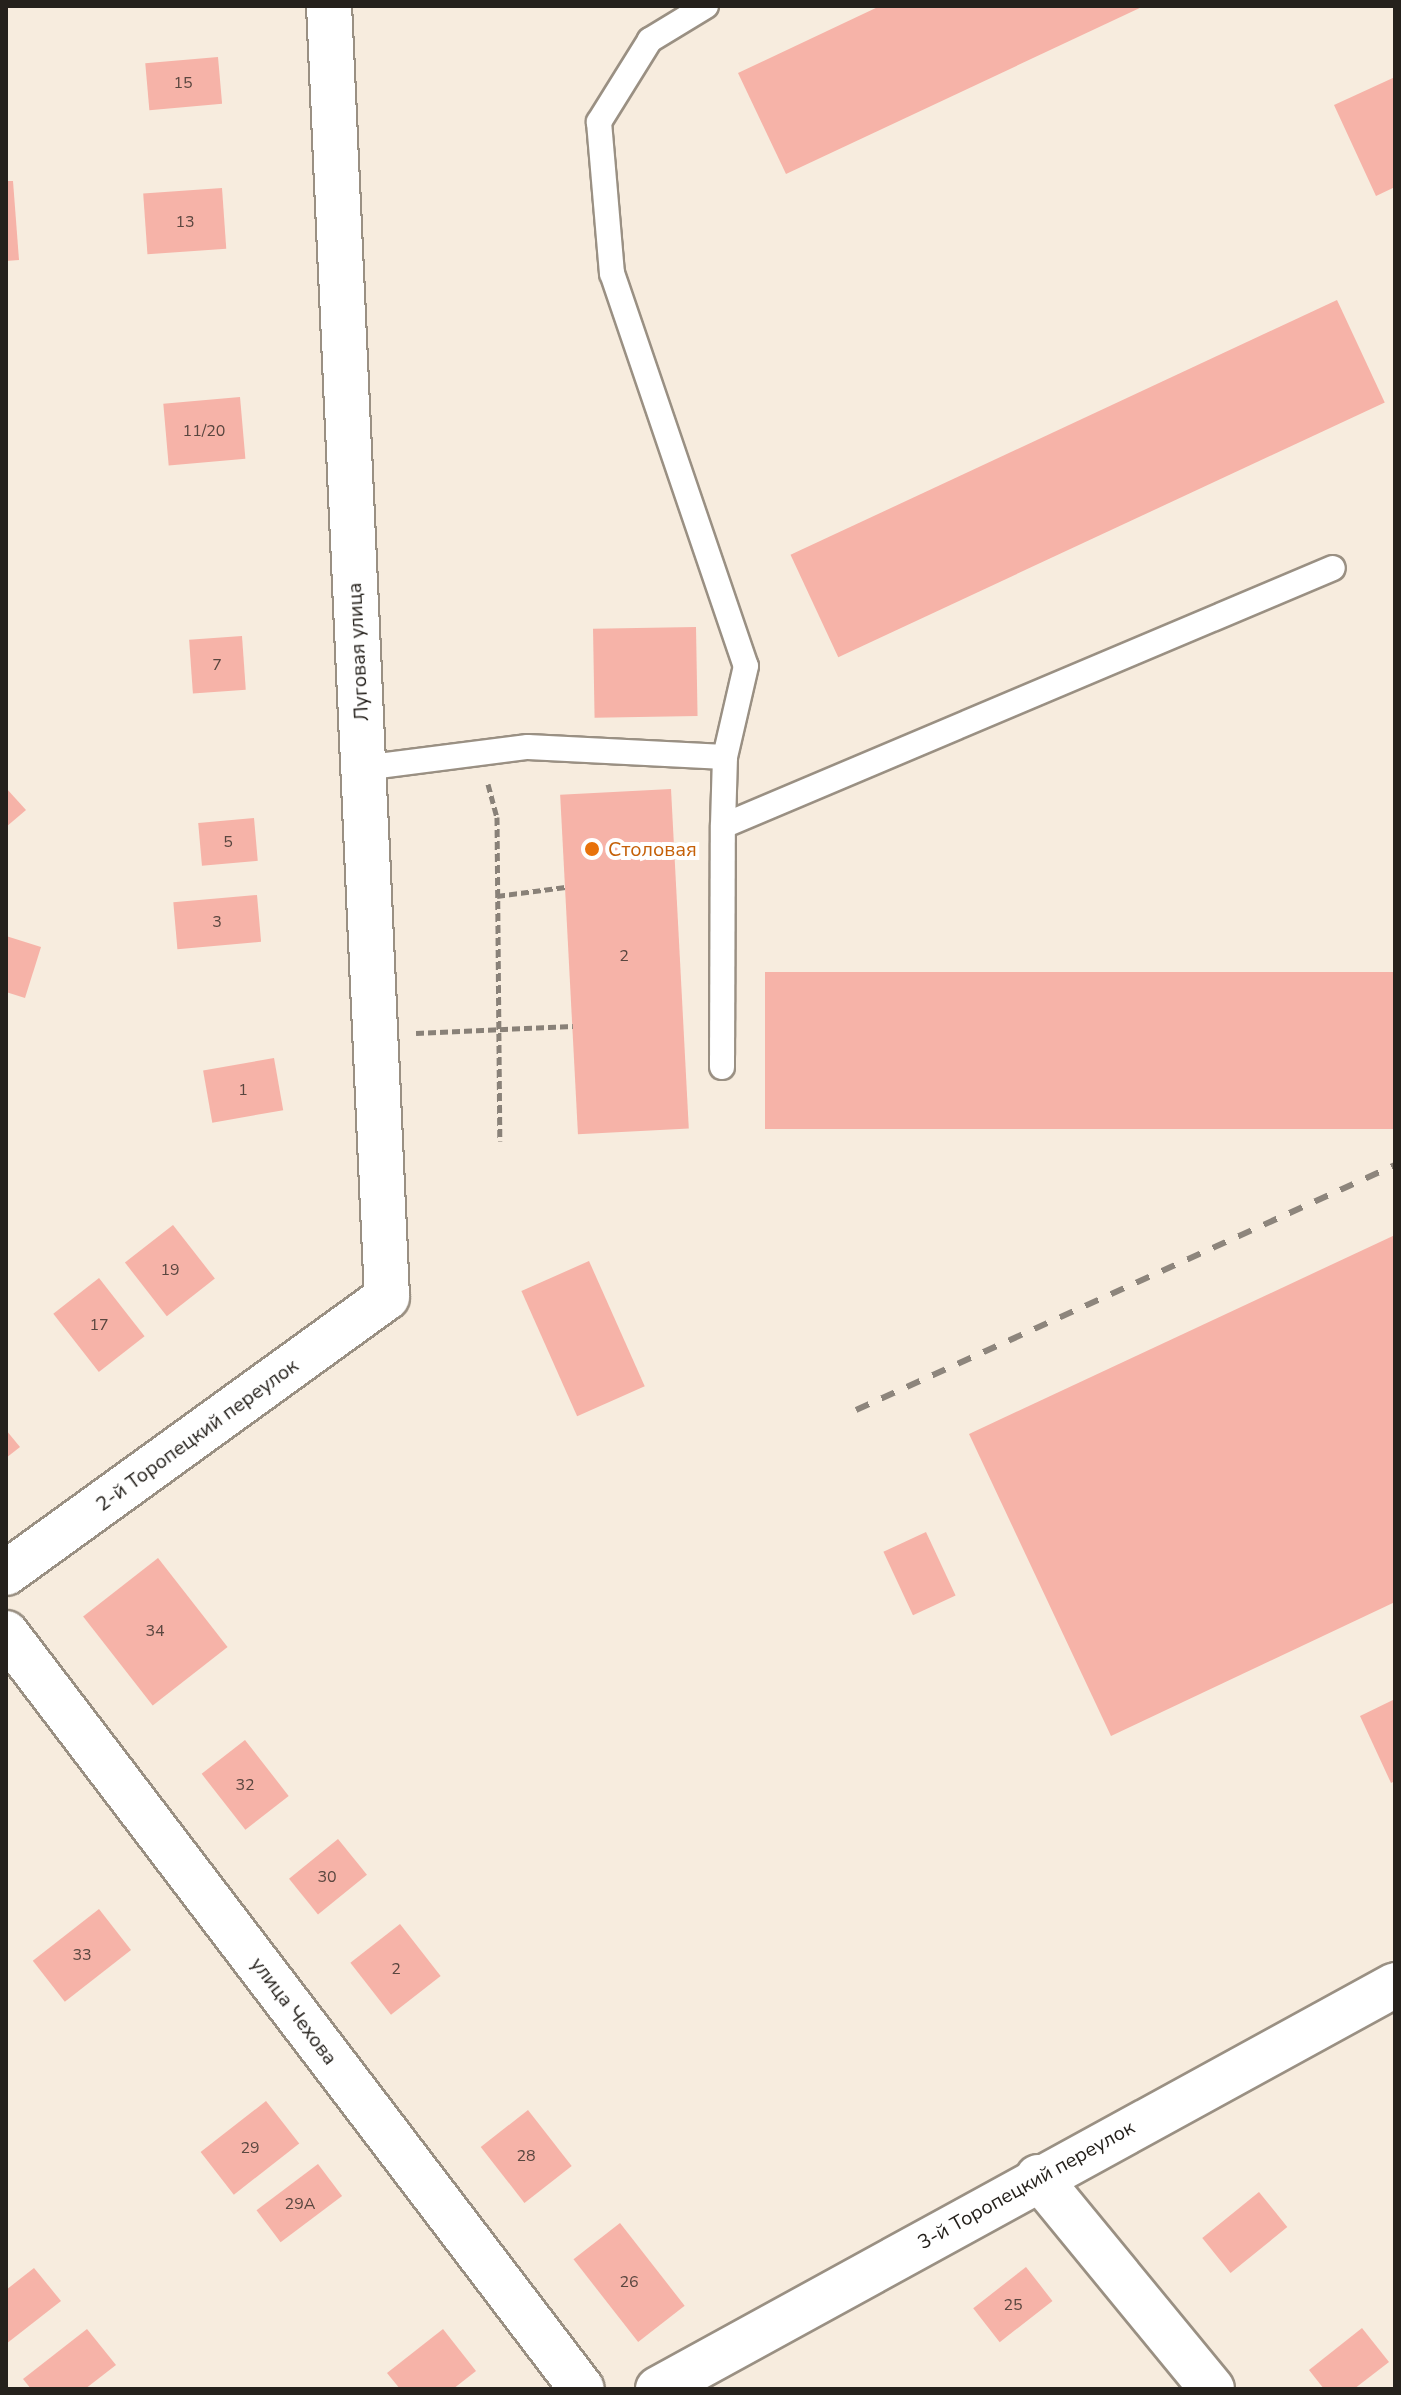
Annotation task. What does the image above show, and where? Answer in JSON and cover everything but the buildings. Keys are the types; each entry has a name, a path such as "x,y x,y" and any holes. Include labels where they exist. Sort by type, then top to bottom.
{"street":[{"name":"Луговая улица","path":"329,6 387,1297"},
{"name":"2-й Торопецкий переулок","path":"6,1573 387,1297"},
{"name":"улица Чехова","path":"6,1633 582,2389"},
{"name":"3-й Торопецкий переулок","path":"658,2389 1038,2177 1395,1985"},
{"path":"1038,2177 1212,2389"}],"lane":[{"path":"706,6 650,40 599,122 612,273 746,666 725,757 722,1067"},
{"path":"723,826 1333,568"},
{"path":"363,768 528,747 725,757"}],"path":[{"path":"479,753 497,817 500,1141"},
{"path":"497,896 565,887"},
{"path":"375,1035 573,1026"}],"railway":[{"path":"856,1410 1395,1165"}],"place":[{"name":"Столовая","path":"592,849"}]}
